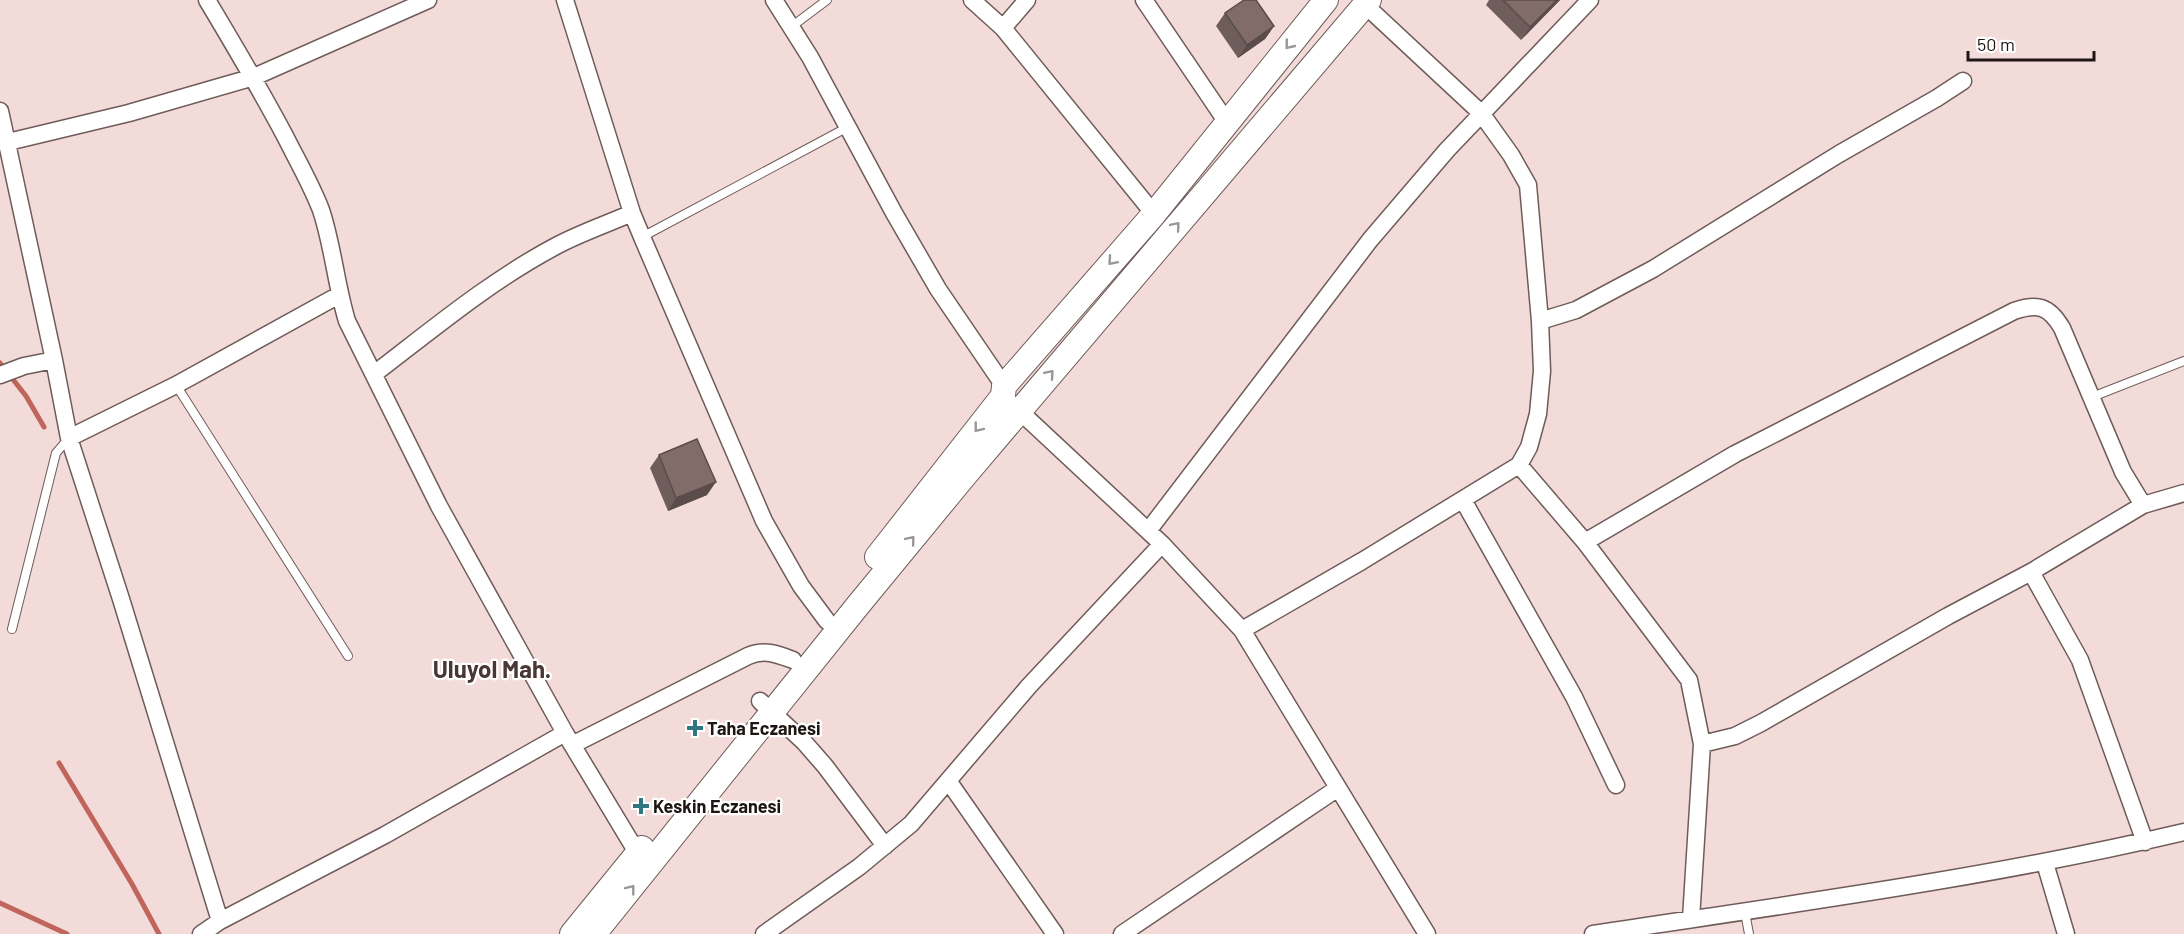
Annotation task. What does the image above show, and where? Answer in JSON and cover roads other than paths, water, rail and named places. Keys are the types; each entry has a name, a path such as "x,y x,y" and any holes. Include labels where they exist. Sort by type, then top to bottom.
{"main road":[{"path":"594,934 766,707 1227,121 1326,0"},
{"path":"572,934 638,854 766,707 793,660 1009,398 1367,3"}],"street":[{"path":"207,0 254,77 309,182 321,210 331,245 339,295 348,321 440,506 568,739 638,854"},
{"path":"8,142 129,113 254,77 428,0"},
{"path":"565,0 632,213 642,237 764,520 801,586 827,621"},
{"path":"774,0 810,57 938,289 1009,398 1162,544 1242,630 1427,934"},
{"path":"972,0 1003,28 1154,214"},
{"path":"1003,28 1027,0"},
{"path":"1144,0 1227,121"},
{"path":"1148,531 1370,240 1481,113 1590,0"},
{"path":"1242,630 1519,465 1529,447 1538,414 1542,371 1540,321 1528,185 1481,113 1367,3"},
{"path":"1540,321 1576,310 1653,269 1839,154 1963,81"},
{"path":"0,111 69,438 220,921"},
{"path":"374,374 449,315 518,268 557,245 632,213"},
{"path":"69,438 176,384 339,295"},
{"path":"1585,542 1735,454 2029,306 2044,309 2055,316 2062,328 2123,472 2143,505"},
{"path":"0,375 24,366 54,360"},
{"path":"1519,465 1585,542 1689,680 1702,744 1691,919"},
{"path":"1702,744 1735,736 1761,723 1948,616 2031,572 2143,505 2184,493"},
{"path":"1463,500 1574,697 1616,785"},
{"path":"764,934 859,867 911,824 1029,686 1162,544"},
{"path":"2031,572 2080,660 2145,842"},
{"path":"201,934 220,921 568,739 760,651 793,660"},
{"path":"766,707 804,742 825,766 885,846"},
{"path":"949,782 1055,934"},
{"path":"1122,934 1338,788"},
{"path":"1593,934 1745,912 2045,863 2184,832"},
{"path":"2045,863 2066,934"}],"lane":[{"path":"791,27 827,0"},
{"path":"642,237 848,127"},
{"path":"2092,397 2184,361"},
{"path":"176,384 348,656"},
{"path":"12,629 56,453 69,438"},
{"path":"1745,912 1749,934"}],"waterway":[{"path":"0,363 26,396 44,427"},
{"path":"59,763 132,884 159,934"},
{"path":"0,903 67,934"}],"place":[{"name":"Taha Eczanesi","path":"695,728"},
{"name":"Keskin Eczanesi","path":"641,806"}],"district":[{"name":"Uluyol Mah.","path":"492,668"}]}
